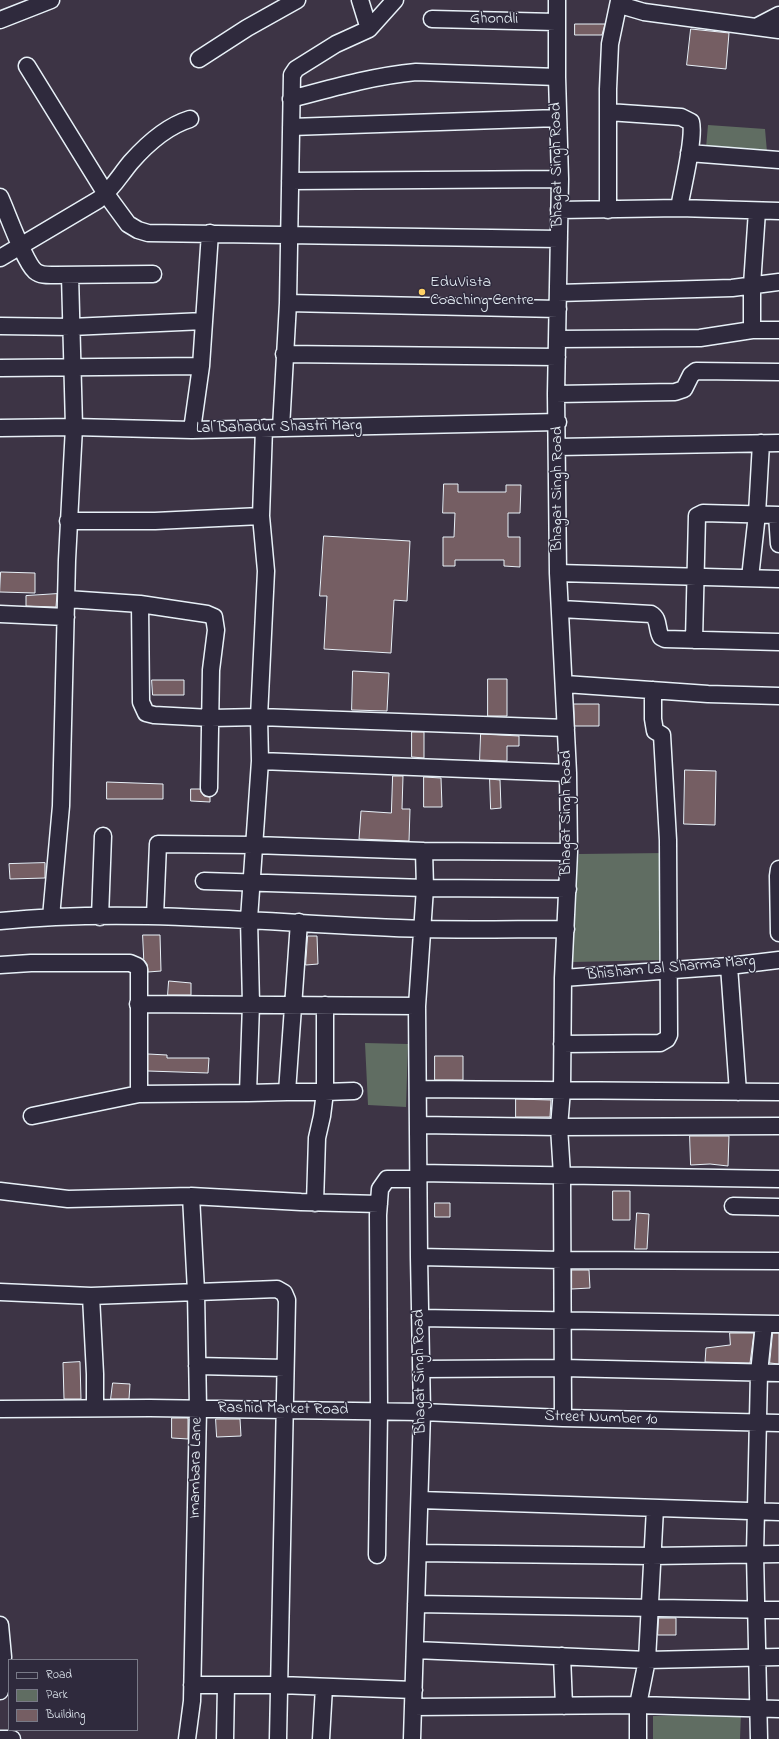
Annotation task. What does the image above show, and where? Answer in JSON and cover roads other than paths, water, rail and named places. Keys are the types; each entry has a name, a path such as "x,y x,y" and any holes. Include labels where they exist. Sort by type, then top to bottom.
{"street":[{"path":"0,20 51,0"},
{"path":"198,59 297,0"},
{"path":"360,0 368,29"},
{"path":"281,428 288,303 292,75 296,69 336,44 368,29 395,0"},
{"name":"Bhagat Singh Road","path":"557,0 556,22 560,179 556,394 558,422 558,572 568,774 569,852 563,978 562,1090 559,1127 562,1175 563,1418"},
{"path":"620,0 627,7 644,12 779,30"},
{"path":"608,210 610,44 620,0"},
{"path":"756,27 779,15"},
{"name":"Ghondli","path":"432,19 556,22"},
{"path":"27,66 106,194 128,224 148,234 210,233 559,239"},
{"path":"291,99 362,80 401,73 416,72 557,77"},
{"path":"608,112 681,117 691,122 692,127 689,153 679,208"},
{"path":"291,127 558,118"},
{"path":"0,258 106,194 131,162 155,139 181,122 190,119"},
{"path":"689,153 779,160"},
{"path":"290,181 560,179"},
{"path":"0,197 30,265 36,272 44,275 153,274"},
{"path":"559,210 679,208 779,211"},
{"path":"752,330 752,285 757,211"},
{"path":"192,430 201,366 210,233"},
{"path":"51,917 61,806 68,521 74,427 70,275"},
{"path":"288,303 558,301 732,288 779,282"},
{"path":"0,326 71,327 204,321"},
{"path":"557,339 700,338 752,330 779,330"},
{"path":"284,354 557,357"},
{"path":"0,368 201,366"},
{"path":"556,394 675,392 684,389 691,375 696,371 779,372"},
{"name":"Lal Bahadur Shastri Marg","path":"0,428 74,427 192,430 558,422"},
{"path":"248,1093 251,1004 249,919 260,761 259,717 266,571 261,516 264,428"},
{"path":"557,447 761,442 779,443"},
{"path":"750,578 757,514 761,442"},
{"path":"694,640 696,521 699,514 778,515 779,544"},
{"path":"68,521 155,521 261,516"},
{"path":"558,572 779,579"},
{"path":"67,599 140,604 207,614 214,617 216,630 211,670 209,788"},
{"path":"140,604 141,702 142,709 146,713 154,715 211,718 259,717 566,728"},
{"path":"561,609 651,614 655,616 657,620 658,633 661,637 694,640 779,642"},
{"path":"0,614 66,617"},
{"path":"564,684 779,696"},
{"path":"562,1044 664,1042 667,1039 669,970 668,840 662,735 655,731 653,690"},
{"path":"260,761 568,774"},
{"path":"100,917 103,836"},
{"path":"155,916 158,844 254,844 424,851 569,852"},
{"name":"Bhagat Singh Road","path":"412,1739 422,1412 417,1006 425,888 424,851"},
{"path":"779,869 779,933"},
{"path":"204,881 425,888 568,889"},
{"path":"0,921 51,917 155,916 249,919 423,929 566,929"},
{"path":"287,1092 299,922"},
{"name":"Bhisham Lal Sharma Marg","path":"563,978 729,966 779,960"},
{"path":"0,965 31,963 134,964 139,969 139,1094"},
{"path":"729,966 738,1092"},
{"path":"138,1004 417,1006"},
{"path":"314,1203 316,1138 322,1116 325,1092 325,1005"},
{"path":"418,1089 779,1092"},
{"path":"32,1116 139,1094 354,1091"},
{"path":"419,1125 559,1127 779,1126"},
{"path":"377,1555 379,1204 380,1189 387,1179 419,1176 562,1175 779,1179"},
{"path":"0,1191 68,1199 191,1196 314,1203 379,1204"},
{"name":"Imambara Lane","path":"187,1739 192,1685 198,1409 196,1291 191,1196"},
{"path":"733,1206 779,1206"},
{"path":"419,1257 562,1260 779,1261"},
{"path":"0,1292 91,1296 277,1289 281,1291 287,1300 278,1739"},
{"path":"91,1296 95,1374 95,1408"},
{"path":"420,1318 772,1324 759,1373 755,1512 759,1739"},
{"path":"197,1366 285,1368"},
{"path":"422,1369 563,1368 779,1373"},
{"name":"Rashid Market Road","path":"0,1409 95,1408 422,1412"},
{"name":"Street Number 10","path":"422,1412 563,1418 779,1423"},
{"path":"420,1500 779,1512"},
{"path":"638,1739 638,1705 647,1660 655,1508"},
{"path":"418,1553 652,1556 779,1554"},
{"path":"416,1604 779,1610"},
{"path":"0,1625 2,1658 0,1691"},
{"path":"415,1650 647,1660 757,1656 779,1657"},
{"path":"562,1656 564,1706"},
{"path":"192,1685 279,1685 414,1690"},
{"path":"225,1739 226,1685"},
{"path":"321,1739 324,1687"},
{"path":"413,1707 638,1705 779,1709"},
{"path":"0,1739 12,1739"}],"place":[{"name":"EduVista Coaching Centre","path":"422,292"}]}
